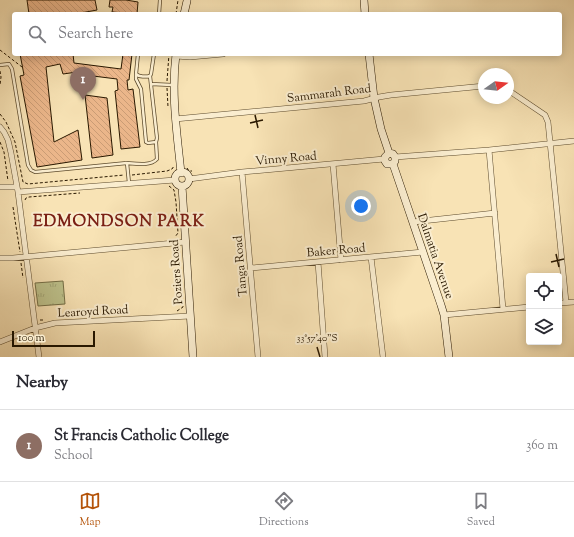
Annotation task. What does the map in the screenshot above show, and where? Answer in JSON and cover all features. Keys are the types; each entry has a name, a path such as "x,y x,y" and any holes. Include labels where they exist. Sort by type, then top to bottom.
{"street":[{"path":"185,12 189,0"},
{"path":"364,0 365,12"},
{"path":"174,56 175,119 184,170 189,179 184,186 176,183 175,180"},
{"path":"182,56 201,56"},
{"name":"Dalmatia Avenue","path":"369,56 374,98 381,129 444,315 449,357"},
{"name":"Sammarah Road","path":"175,119 360,101 391,95 478,87"},
{"path":"514,94 546,117 548,122 566,302"},
{"path":"0,127 8,140 11,153 17,189 23,257 39,357"},
{"name":"Vinny Road","path":"189,179 242,172 574,141"},
{"path":"488,150 503,309"},
{"path":"333,164 341,260"},
{"path":"175,180 177,174 184,170"},
{"name":"Tanga Road","path":"242,172 258,357"},
{"path":"0,187 17,189 175,180"},
{"name":"Poziers Road","path":"182,186 193,357"},
{"path":"413,222 495,213"},
{"path":"0,258 185,242"},
{"name":"Baker Road","path":"251,268 423,252"},
{"path":"371,257 383,357"},
{"path":"318,262 325,357"},
{"path":"562,303 574,302"},
{"path":"444,315 526,307"},
{"name":"Learoyd Road","path":"0,342 35,328 55,323 190,316"}],"lane":[{"path":"159,12 160,0"},
{"path":"138,56 136,79 141,89 146,142 156,142"},
{"path":"0,65 9,64 12,69 28,165 35,172 127,163 140,164 156,161 158,159 158,155 150,76 154,56"},
{"path":"136,74 147,77 150,76"},
{"path":"151,84 175,85"},
{"path":"127,163 129,183"}],"path":[{"path":"176,12 178,0"},
{"path":"0,50 22,67"},
{"path":"168,109 167,84 174,56"},
{"path":"0,71 0,86"},
{"path":"0,114 6,122 15,142 23,182 28,184 167,171 172,169 174,165"},
{"path":"0,142 4,152 8,182"},
{"path":"184,170 192,171"},
{"path":"165,185 170,186 174,190 178,233 174,238"},
{"path":"23,201 26,198 83,193"},
{"path":"13,207 23,257 23,279"},
{"path":"175,248 179,252 180,268"},
{"path":"177,311 183,307"},
{"path":"34,322 44,320"}],"green space":[{"path":"63,281 65,304 38,306 35,283"}],"building":[{"path":"27,0 95,0 97,10 86,12 29,12"},
{"path":"110,0 138,2 137,12 112,12 113,7 109,7"},
{"path":"20,56 73,56 74,63 121,69 123,56 132,56 129,80 127,80 128,90 133,89 140,147 121,149 115,91 118,90 117,79 77,74 77,72 63,74 60,64 46,67 54,142 78,130 82,160 37,167 20,76 24,75"},
{"path":"85,95 107,98 113,155 92,158"}],"place":[{"name":"St Francis Catholic College","path":"83,100"}],"district":[{"name":"EDMONDSON PARK","path":"119,220"}]}
